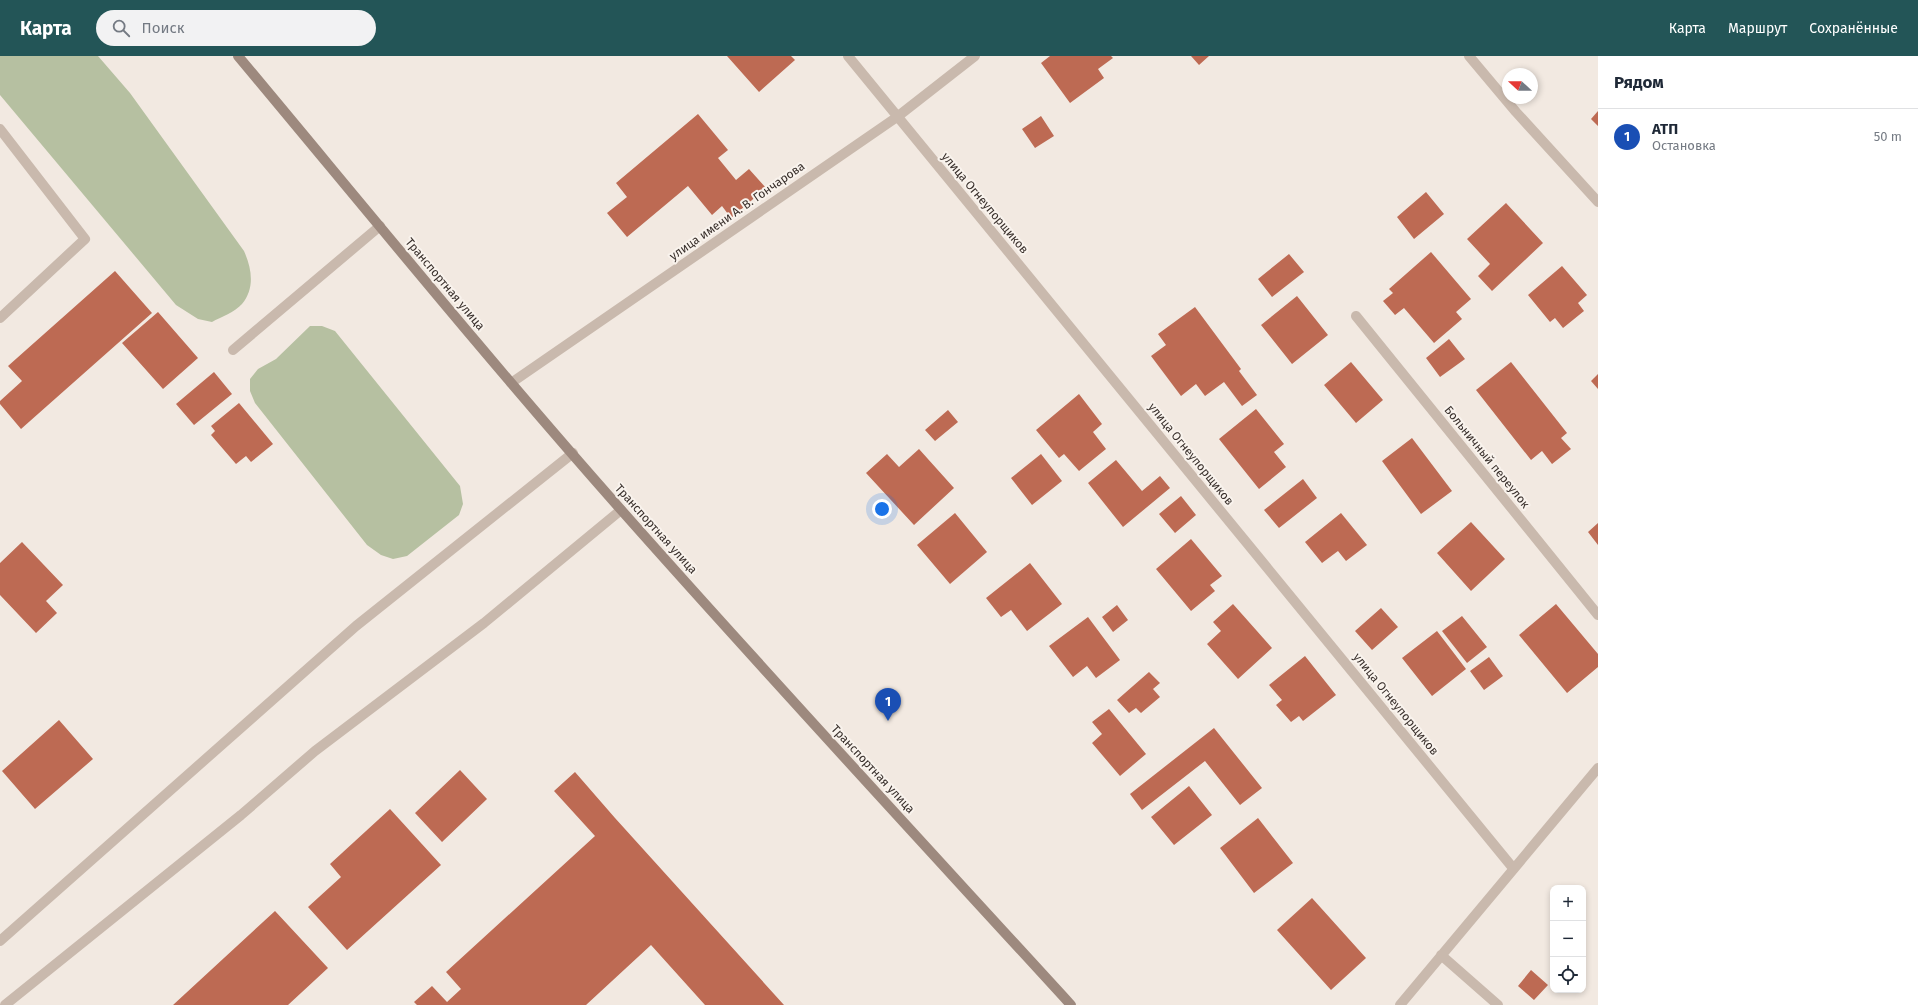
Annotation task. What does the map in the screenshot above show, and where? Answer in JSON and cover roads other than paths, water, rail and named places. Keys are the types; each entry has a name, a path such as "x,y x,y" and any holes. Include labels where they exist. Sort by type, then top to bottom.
{"main road":[{"name":"Транспортная улица","path":"238,56 511,383 621,510 822,733 1071,1005"}],"street":[{"name":"улица Огнеупорщиков","path":"848,56 1513,868"},
{"name":"улица имени А. В. Гончарова","path":"511,383 897,117 975,56"},
{"path":"1469,56 1516,112 1598,202"},
{"path":"0,129 85,239 0,318"},
{"path":"233,350 380,226"},
{"name":"Больничный переулок","path":"1356,316 1598,615"},
{"path":"0,941 356,626 573,454"},
{"path":"5,1005 241,815 315,751 484,623 621,510"},
{"path":"1400,1005 1598,768"},
{"path":"1441,955 1498,1005"}],"place":[{"name":"АТП","path":"888,721"}]}
